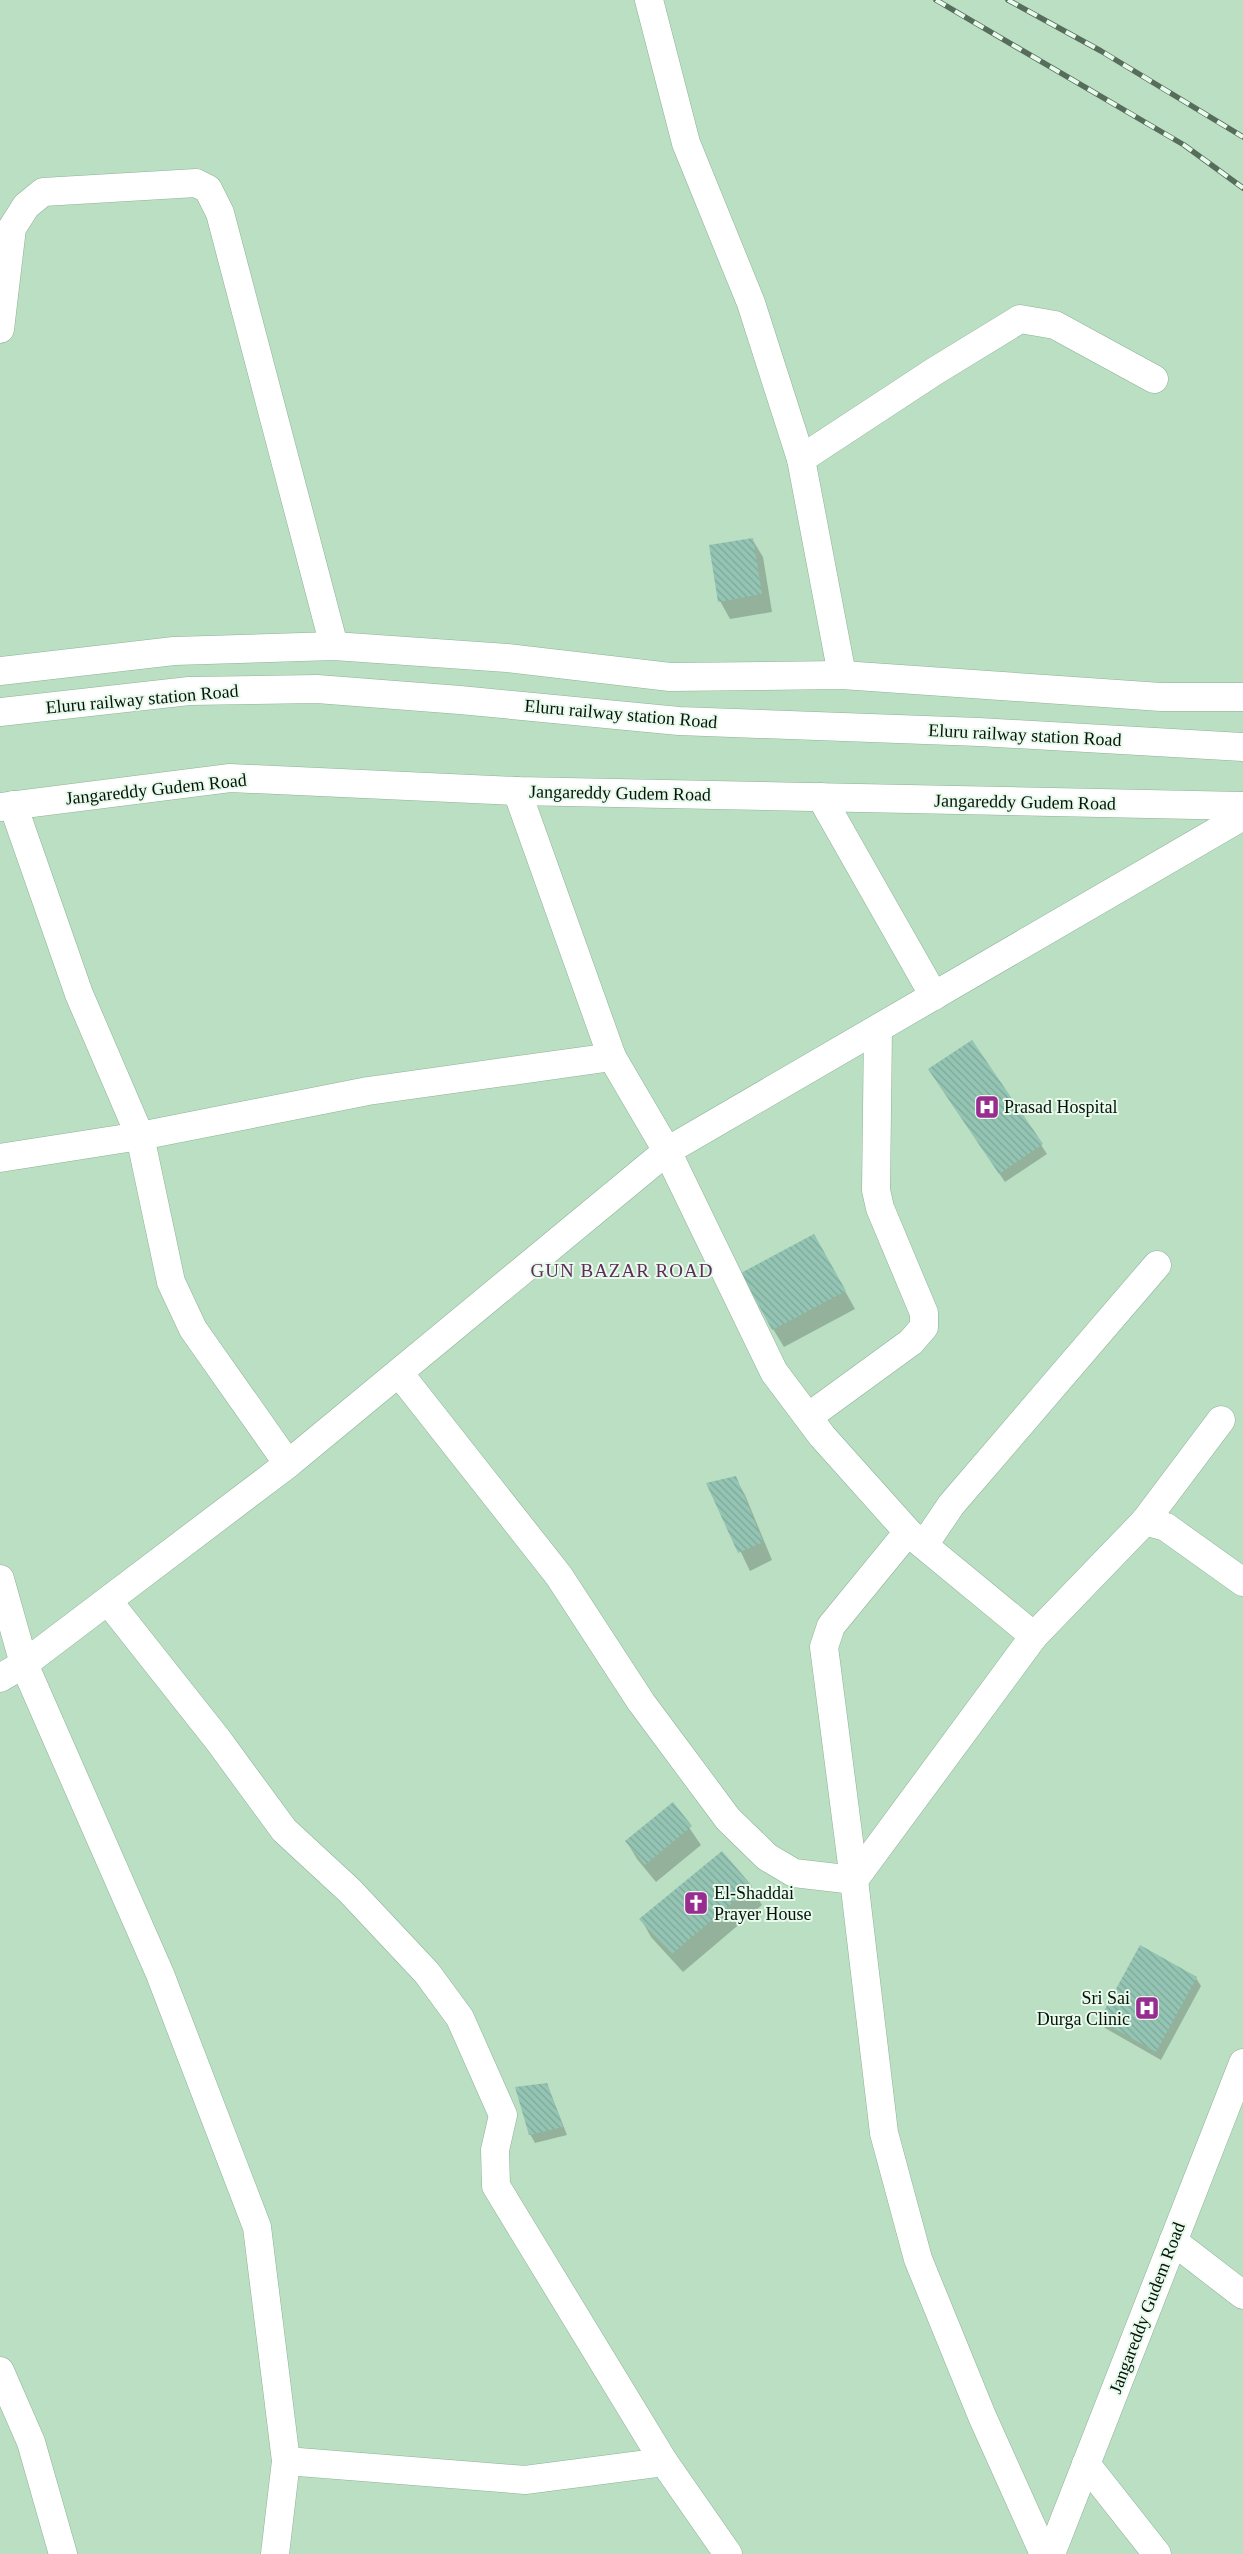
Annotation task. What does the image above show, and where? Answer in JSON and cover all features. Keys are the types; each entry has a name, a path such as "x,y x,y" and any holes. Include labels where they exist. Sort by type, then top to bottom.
{"street":[{"path":"649,0 686,143 751,302 801,459 842,676"},
{"path":"0,328 12,228 26,206 43,192 196,182 208,189 220,213 334,646"},
{"path":"801,459 935,371 1020,320 1055,325 1154,379"},
{"path":"0,671 174,651 334,646 507,658 670,677 842,676 1160,697 1243,697"},
{"name":"Eluru railway station Road","path":"0,712 189,691 317,689 460,700 679,721 979,732 1243,747"},
{"name":"Jangareddy Gudem Road","path":"7,806 230,778 518,791 1243,806"},
{"path":"518,791 612,1057 667,1151 774,1372 808,1417 916,1539 1034,1636"},
{"path":"821,797 934,996"},
{"path":"7,806 79,994 140,1136 171,1282 193,1329 288,1464"},
{"path":"0,1678 24,1664 288,1464 667,1151 1243,816"},
{"path":"808,1417 911,1342 924,1327 924,1314 880,1208 876,1190 878,1029"},
{"path":"0,1158 140,1136 368,1091 612,1057"},
{"path":"1044,2554 982,2416 918,2260 884,2133 824,1647 830,1626 952,1505 1157,1265"},
{"path":"399,1373 559,1576 641,1702 728,1819 767,1858 794,1873 854,1880"},
{"path":"854,1880 1034,1636 1144,1521 1221,1420"},
{"path":"1144,1521 1166,1527 1243,1582"},
{"path":"0,1579 24,1664 160,1974 257,2227 286,2461 275,2554"},
{"path":"108,1600 218,1740 284,1830 350,1891 427,1972 460,2018 503,2115 495,2150 496,2186 664,2462 728,2554"},
{"name":"Jangareddy Gudem Road","path":"1051,2554 1243,2063"},
{"path":"1173,2241 1243,2296"},
{"path":"0,2371 31,2442 63,2554"},
{"path":"286,2461 525,2480 664,2462"},
{"path":"1086,2464 1158,2554"}],"building":[{"path":"753,538 762,594 718,602 709,545"},
{"path":"972,1040 1043,1144 999,1174 928,1069"},
{"path":"814,1234 846,1291 772,1330 741,1273"},
{"path":"736,1476 763,1542 738,1553 706,1483"},
{"path":"673,1802 692,1826 645,1865 625,1841"},
{"name":"El-Shaddai Prayer House","path":"722,1851 752,1886 672,1954 639,1919"},
{"path":"1140,1945 1197,1977 1156,2052 1099,2020"},
{"path":"547,2083 563,2127 529,2135 515,2087"}],"railway":[{"path":"936,0 1184,145 1243,188"},
{"path":"1008,0 1101,51 1243,137"}],"place":[{"name":"Prasad Hospital","path":"987,1107"},
{"name":"El-Shaddai Prayer House","path":"696,1903"},
{"name":"Sri Sai Durga Clinic","path":"1147,2008"}],"district":[{"name":"GUN BAZAR ROAD","path":"622,1270"}]}
